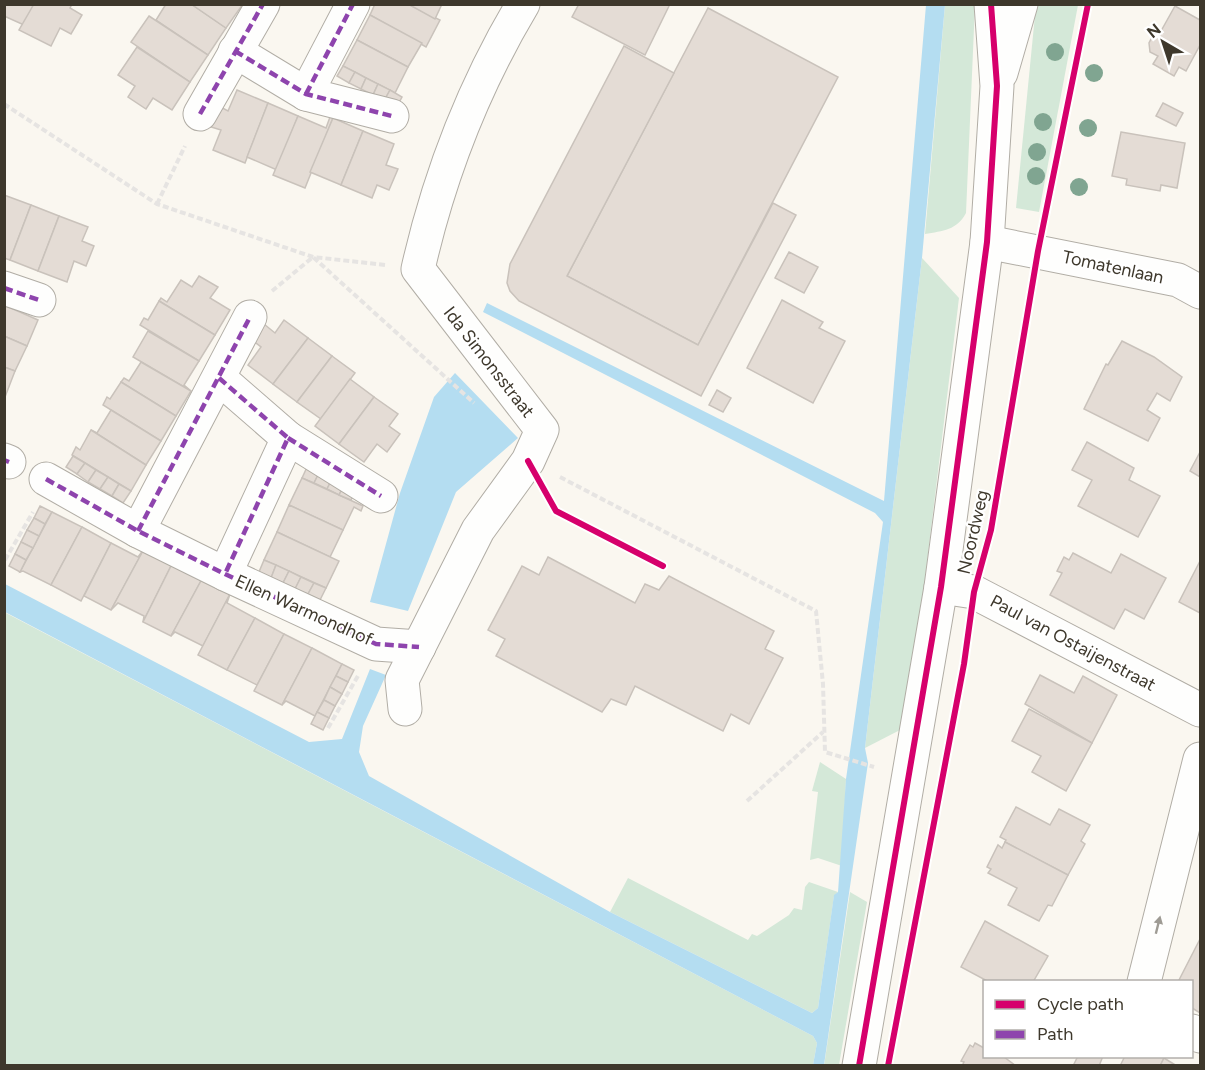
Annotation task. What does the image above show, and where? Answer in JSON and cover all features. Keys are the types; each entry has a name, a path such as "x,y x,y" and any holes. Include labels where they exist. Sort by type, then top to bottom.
{"street":[{"path":"200,114 263,4"},
{"path":"306,94 353,4"},
{"path":"418,269 426,232 457,136 508,29 523,4"},
{"name":"Noordweg","path":"859,1065 941,587 987,242 997,86 992,4"},
{"name":"Noordweg","path":"997,86 1021,4"},
{"path":"235,51 306,94 392,116"},
{"name":"Tomatenlaan","path":"987,242 1178,280 1200,292"},
{"name":"Ida Simonsstraat","path":"405,709 402,680 478,530 528,461 542,430 418,269"},
{"path":"4,288 39,300"},
{"path":"138,531 250,317"},
{"path":"219,378 288,438 381,496"},
{"name":"Ellen Warmondhof","path":"225,574 288,438"},
{"name":"Ellen Warmondhof","path":"48,480 138,531 376,644 419,647"},
{"name":"Paul van Ostaijenstraat","path":"941,587 974,592 1200,710"},
{"path":"1144,980 1200,759"}],"path":[{"path":"4,104 157,204 313,257 418,269"},
{"path":"157,204 200,114"},
{"path":"250,317 264,298 313,257"},
{"path":"313,257 438,370"},
{"path":"528,461 816,611 823,684 825,752 843,760 874,767"},
{"path":"5,560 48,480"},
{"path":"328,728 376,644"},
{"path":"747,801 824,732"}],"green space":[{"path":"945,5 975,5 966,213 954,226 944,231 925,234"},
{"path":"1036,5 1078,5 1039,212 1016,208"},
{"path":"922,258 959,298 920,620 900,730 865,748"},
{"path":"4,612 813,1036 817,1043 813,1065 5,1065"},
{"path":"820,762 846,779 842,866 818,858 810,860 818,792 812,791"},
{"path":"628,878 748,940 752,934 757,936 789,915 794,908 802,910 805,887 809,882 838,892 834,896 818,1008 812,1013 610,912"},
{"path":"850,892 867,902 839,1065 824,1066"}],"water":[{"path":"926,5 945,5 922,258 865,748 868,763 824,1065 813,1065 817,1043 813,1036 5,612 5,584 309,742 342,739 370,669 386,675 363,726 359,752 369,776 610,912 812,1013 818,1008 834,895 838,892 846,779 883,522 875,513 483,312 487,303 884,501"},
{"path":"455,373 518,438 456,492 408,611 370,602 400,493 434,397"}],"building":[{"path":"4,4 34,4 24,25 4,16"},
{"path":"34,4 72,4 70,8 82,15 71,34 60,28 51,46 19,30"},
{"path":"166,4 191,4 226,28 208,55 156,20"},
{"path":"191,4 243,4 226,28"},
{"path":"375,4 408,4 440,20 426,47 370,15"},
{"path":"408,4 442,4 435,19"},
{"path":"579,4 670,4 645,55 572,17"},
{"path":"1175,6 1200,20 1200,45 1186,71 1179,67 1174,76 1153,64 1158,56 1150,52 1149,43 1153,35 1161,31"},
{"path":"708,8 838,77 698,345 567,276"},
{"path":"370,15 422,43 408,67 357,40"},
{"path":"149,16 208,55 190,82 131,42"},
{"path":"357,40 408,67 395,93 343,66"},
{"path":"624,46 674,73 567,276 698,345 773,203 796,215 701,396 519,301 510,291 507,283 510,264"},
{"path":"137,47 190,82 172,110 153,98 146,109 128,97 135,86 118,75"},
{"path":"343,66 355,72 349,83 337,76"},
{"path":"355,72 366,78 361,89 349,83"},
{"path":"366,78 378,84 373,95 361,89"},
{"path":"378,84 390,90 384,101 373,95"},
{"path":"237,90 268,103 245,163 213,150 221,130 208,126 217,105 228,111"},
{"path":"390,90 402,97 396,108 384,101"},
{"path":"268,103 298,116 277,170 247,157"},
{"path":"1163,103 1183,113 1176,126 1156,116"},
{"path":"298,116 326,128 330,117 333,118 305,188 273,175"},
{"path":"333,118 363,131 341,185 310,172"},
{"path":"363,131 394,144 386,165 398,169 389,190 377,185 372,198 341,185"},
{"path":"1121,132 1185,143 1177,188 1161,185 1160,191 1126,185 1127,179 1112,176"},
{"path":"4,195 31,205 10,260 4,258"},
{"path":"31,205 59,216 38,271 10,260"},
{"path":"59,216 88,227 82,241 94,246 86,266 74,261 67,282 38,271"},
{"path":"789,252 818,267 804,293 775,278"},
{"path":"199,276 218,287 210,298 230,310 215,335 159,301 161,298 167,302 181,280 192,287"},
{"path":"782,300 823,322 819,328 845,341 813,403 747,368"},
{"path":"159,301 215,335 199,361 140,325 144,318 148,320"},
{"path":"4,305 38,320 27,346 4,336"},
{"path":"284,320 308,338 273,384 248,365 261,347 252,340 264,324 275,333"},
{"path":"148,331 199,361 184,385 191,391 133,357"},
{"path":"4,336 27,346 15,371 4,367"},
{"path":"308,338 332,356 297,402 273,384"},
{"path":"1122,341 1154,357 1182,377 1170,401 1157,393 1147,410 1160,418 1148,441 1084,409 1106,364 1108,365"},
{"path":"332,356 355,373 321,419 297,402"},
{"path":"141,362 191,391 176,416 121,382 124,378 129,381"},
{"path":"4,367 15,371 5,397 4,397"},
{"path":"350,379 374,397 339,444 315,426"},
{"path":"121,382 176,416 161,441 103,405 107,397 110,399"},
{"path":"717,390 731,398 723,412 709,405"},
{"path":"374,397 398,414 389,426 400,434 387,452 377,444 364,462 339,444"},
{"path":"111,410 161,441 146,465 91,430 97,433"},
{"path":"91,430 146,465 131,491 72,455 76,447 80,450"},
{"path":"1087,442 1134,468 1129,480 1160,496 1138,537 1078,506 1092,480 1072,470"},
{"path":"1200,452 1200,477 1190,471"},
{"path":"73,456 85,463 77,474 66,467"},
{"path":"85,463 96,470 88,482 77,474"},
{"path":"308,465 320,471 314,483 302,478"},
{"path":"96,470 108,477 100,489 88,482"},
{"path":"320,471 333,477 327,489 314,483"},
{"path":"108,477 119,484 112,496 100,489"},
{"path":"333,477 345,483 339,495 327,489"},
{"path":"302,478 363,506 361,511 354,507 343,530 289,505"},
{"path":"345,483 357,488 351,500 339,495"},
{"path":"119,484 131,491 123,503 112,496"},
{"path":"289,505 343,530 330,557 277,532"},
{"path":"40,506 52,512 45,524 34,518"},
{"path":"52,512 82,527 51,585 23,571 20,572"},
{"path":"34,518 45,524 39,536 27,530"},
{"path":"82,527 111,543 81,601 51,585"},
{"path":"27,530 39,536 33,548 21,542"},
{"path":"277,532 339,561 326,588 264,560"},
{"path":"21,542 33,548 26,560 15,554"},
{"path":"111,543 138,557 144,549 111,610 84,596"},
{"path":"144,549 172,564 143,622 144,616 118,603 111,610"},
{"path":"1073,553 1111,573 1121,554 1166,578 1144,619 1125,609 1114,629 1050,595 1062,573 1057,571 1064,557 1069,560"},
{"path":"15,554 26,560 20,572 9,566"},
{"path":"548,557 635,603 645,584 659,590 669,576 774,631 765,649 783,658 749,724 731,714 723,731 635,686 626,705 611,699 602,712 496,656 505,639 488,630 522,566 539,575"},
{"path":"264,560 276,565 271,578 259,572"},
{"path":"1200,561 1200,613 1179,602"},
{"path":"172,564 202,579 171,636 143,622"},
{"path":"276,565 289,571 283,583 271,578"},
{"path":"289,571 301,577 295,589 283,583"},
{"path":"301,577 314,583 308,594 295,589"},
{"path":"202,579 230,594 203,646 175,632 171,636"},
{"path":"314,583 326,588 320,600 308,594"},
{"path":"230,594 227,603 255,618 227,670 198,655"},
{"path":"255,618 284,634 257,685 227,670"},
{"path":"284,634 312,648 282,705 254,691"},
{"path":"312,648 342,664 315,716 286,701 282,705"},
{"path":"342,664 354,670 348,682 336,676"},
{"path":"1040,675 1074,693 1083,676 1117,695 1092,743 1025,704"},
{"path":"336,676 348,682 342,694 330,687"},
{"path":"330,687 342,694 335,706 324,700"},
{"path":"324,700 335,706 329,718 317,712"},
{"path":"1029,709 1092,743 1066,791 1032,772 1041,756 1012,741"},
{"path":"317,712 329,718 323,730 311,724"},
{"path":"1016,807 1050,825 1059,809 1090,825 1081,841 1085,844 1068,875 1005,842 1006,840 1000,837"},
{"path":"1005,842 1068,875 1052,906 1048,905 1039,921 1008,905 1017,888 988,873 991,869 987,867 998,845 1002,848"},
{"path":"985,921 1048,956 1034,980 985,980 961,967"},
{"path":"1200,939 1200,1013 1193,1009 1193,980 1179,980"},
{"path":"975,1043 983,1047 983,1058 1005,1058 1016,1066 962,1066 964,1062 961,1061 970,1045 973,1047"},
{"path":"1077,1058 1102,1058 1099,1066 1073,1066"},
{"path":"1124,1058 1164,1058 1160,1066 1120,1066"},
{"path":"1164,1058 1177,1066 1160,1066"}],"marked path":[{"path":"200,114 263,4"},
{"path":"306,94 353,4"},
{"path":"235,51 306,94 392,116"},
{"path":"4,288 39,300"},
{"path":"138,531 250,317"},
{"path":"219,378 288,438 225,574"},
{"path":"288,438 381,496"},
{"path":"4,460 9,462"},
{"path":"46,479 138,531 376,644 419,647"}],"cycle path":[{"path":"859,1066 941,587 987,242 997,86 991,4"},
{"path":"888,1066 964,664 974,592 991,530 1038,251 1088,4"},
{"path":"528,461 556,511 663,566"}]}
